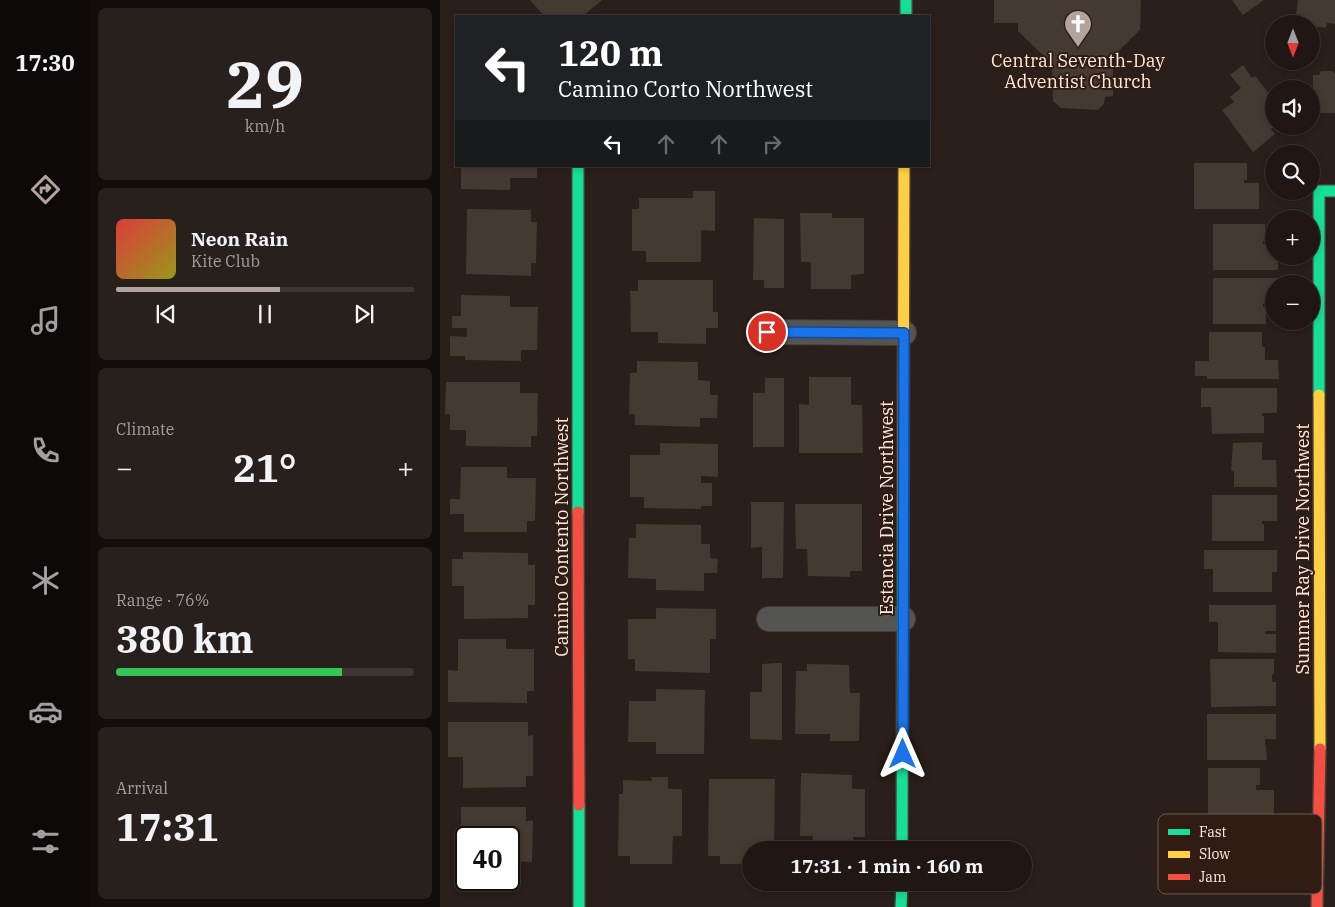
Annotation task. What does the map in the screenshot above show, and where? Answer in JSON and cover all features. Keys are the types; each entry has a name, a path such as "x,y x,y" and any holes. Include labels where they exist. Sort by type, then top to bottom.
{"street":[{"path":"906,0 906,15"},
{"name":"Camino Contento Northwest","path":"578,167 579,907"},
{"name":"Estancia Drive Northwest","path":"902,841 904,167"},
{"name":"Summer Ray Drive Northwest","path":"1322,821 1327,749 1327,473 1319,191 1335,191"},
{"path":"767,332 904,333"},
{"path":"769,619 903,619"},
{"path":"901,907 902,891"},
{"name":"Summer Ray Drive Northwest","path":"1316,907 1317,894"}],"building":[{"path":"530,0 602,0 584,15 543,15"},
{"name":"Central Seventh-Day Adventist Church","path":"994,0 1141,0 1140,30 1104,65 1113,64 1113,96 1105,97 1104,104 1098,110 1061,108 1053,101 1052,64 1018,31 1018,23 994,23"},
{"path":"1232,0 1264,0 1243,15"},
{"path":"1298,0 1335,0 1335,24 1327,23 1326,28 1320,27 1320,15 1296,15"},
{"path":"1243,65 1252,78 1255,76 1265,89 1265,135 1274,135 1253,152 1222,110 1234,102 1230,97 1241,88 1230,75"},
{"path":"1321,71 1332,71 1335,74 1335,113 1320,113 1320,80 1313,80 1313,75 1319,75"},
{"path":"1194,163 1247,163 1247,180 1244,180 1244,183 1259,183 1259,209 1194,209"},
{"path":"461,167 537,167 537,178 510,178 510,190 461,189"},
{"path":"693,191 715,191 715,231 701,230 701,262 646,262 646,251 632,251 632,209 639,209 639,198 693,198"},
{"path":"467,209 531,210 531,222 537,222 536,263 531,263 531,276 466,274"},
{"path":"800,213 832,213 832,218 864,218 864,274 851,275 851,289 811,289 811,262 801,262"},
{"path":"754,218 784,219 784,288 764,288 764,280 753,280"},
{"path":"1213,224 1265,224 1265,241 1263,241 1263,244 1265,244 1265,265 1278,265 1278,270 1213,270"},
{"path":"1213,278 1265,278 1265,304 1263,304 1263,307 1265,307 1265,324 1213,324"},
{"path":"638,280 713,280 713,312 718,312 718,328 706,328 706,344 658,343 658,332 631,332 630,291 638,291"},
{"path":"461,295 510,296 510,307 538,307 537,350 521,350 521,361 465,360 465,356 450,356 450,336 467,337 467,328 452,328 452,316 461,316"},
{"path":"1209,332 1262,332 1262,347 1265,347 1265,360 1278,360 1279,379 1207,379 1207,376 1195,376 1195,361 1209,361"},
{"path":"637,361 698,362 698,380 710,381 710,395 718,395 717,418 700,418 700,427 635,425 635,414 629,414 630,373 637,373"},
{"path":"809,377 851,377 851,405 862,405 863,453 799,453 799,404 809,405"},
{"path":"765,378 784,378 784,447 753,447 753,393 765,393"},
{"path":"446,382 520,382 520,393 538,393 537,436 531,436 531,447 466,446 466,430 450,430 450,414 445,414"},
{"path":"1201,388 1277,388 1277,413 1262,413 1262,416 1264,416 1264,433 1212,434 1211,407 1201,407"},
{"path":"1262,442 1262,460 1276,460 1277,487 1234,487 1234,472 1231,470 1233,443"},
{"path":"660,443 718,444 718,477 701,476 701,483 712,483 712,506 701,506 701,509 644,508 644,497 630,497 630,455 660,455"},
{"path":"461,467 507,467 507,478 536,478 535,521 527,521 527,532 464,532 464,514 450,514 450,499 460,499"},
{"path":"1212,495 1277,495 1277,521 1262,521 1262,524 1264,524 1264,541 1212,541"},
{"path":"751,502 784,502 783,578 762,578 762,547 751,548"},
{"path":"795,504 862,504 862,571 850,571 850,577 808,576 807,549 796,549"},
{"path":"636,524 701,525 701,544 710,544 710,558 718,559 717,573 704,573 704,591 656,590 656,579 628,578 629,538 636,538"},
{"path":"1204,550 1277,550 1277,572 1272,572 1272,592 1213,592 1213,569 1204,569"},
{"path":"463,552 528,553 528,565 535,565 535,605 528,605 528,618 464,619 464,586 452,586 452,559 463,559"},
{"path":"1209,605 1276,605 1276,631 1265,631 1265,634 1276,634 1276,653 1218,652 1218,622 1209,622"},
{"path":"656,608 716,609 716,639 710,639 710,673 635,671 635,659 628,659 628,619 656,619"},
{"path":"458,639 506,639 506,649 534,649 534,691 527,691 527,703 448,702 448,670 458,671"},
{"path":"1210,659 1274,659 1272,682 1276,682 1276,706 1211,707"},
{"path":"782,663 782,740 750,739 750,692 762,692 762,664"},
{"path":"807,664 849,665 850,693 860,693 859,741 830,741 830,734 795,734 796,671 807,671"},
{"path":"656,689 705,690 704,754 656,754 656,742 628,742 629,701 656,701"},
{"path":"1207,714 1276,714 1276,739 1265,739 1267,760 1207,760"},
{"path":"448,722 528,722 528,736 533,735 533,776 526,776 526,787 463,788 463,757 448,757"},
{"path":"1208,768 1260,768 1260,785 1256,785 1256,790 1274,790 1274,814 1208,814"},
{"path":"801,773 852,775 852,789 865,789 865,837 853,837 853,841 813,841 813,836 800,836"},
{"path":"651,777 668,777 668,789 682,789 682,836 673,836 672,864 630,864 630,856 618,856 619,794 623,794 623,780 652,781"},
{"path":"709,779 775,779 774,841 742,841 742,864 720,864 720,856 708,856"},
{"path":"461,807 526,807 526,821 533,821 532,862 520,861 520,826 461,826"}],"traffic: fast":[{"path":"906,0 906,15"},
{"path":"578,167 578,512"},
{"path":"1319,395 1319,191 1335,191"},
{"path":"902,841 903,513"},
{"path":"579,805 579,907"},
{"path":"901,907 902,891"}],"traffic: slow":[{"path":"903,513 904,167"},
{"path":"1319,395 1320,749"}],"traffic: jam":[{"path":"578,512 579,805"},
{"path":"1319,814 1320,749"},
{"path":"1317,894 1317,907"}],"place":[{"name":"Central Seventh-Day Adventist Church","path":"1078,48"}],"route":[{"path":"767,332 904,333 903,754"}]}
